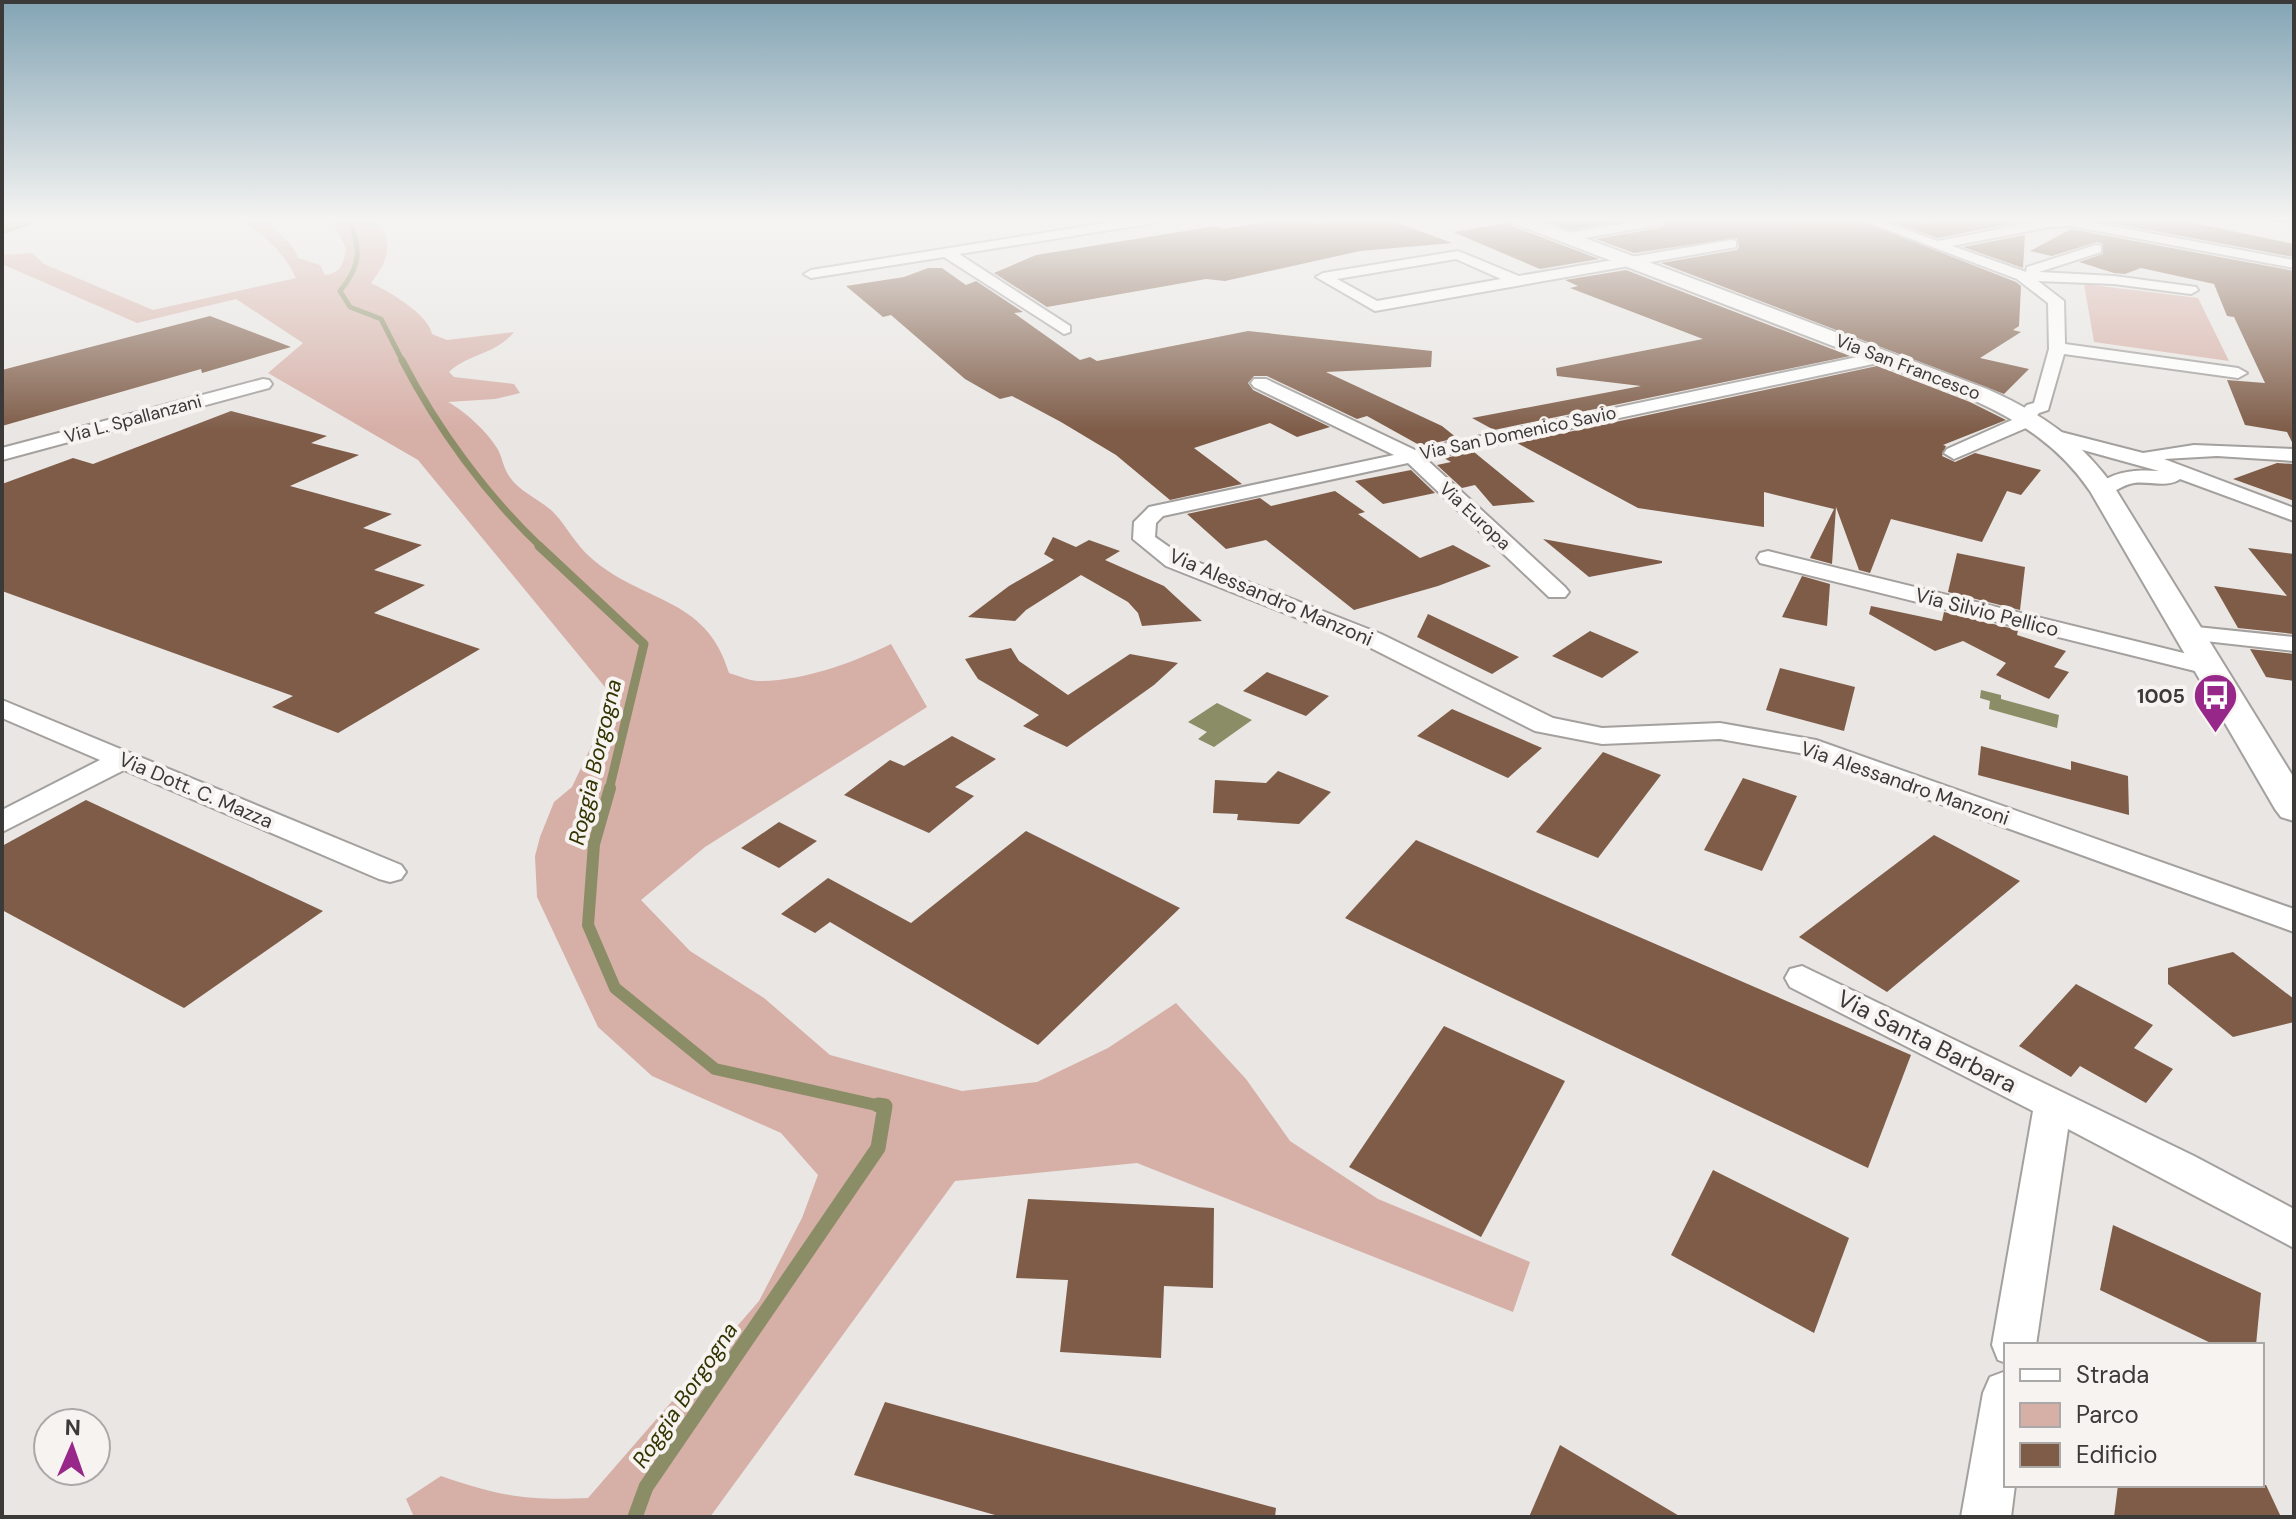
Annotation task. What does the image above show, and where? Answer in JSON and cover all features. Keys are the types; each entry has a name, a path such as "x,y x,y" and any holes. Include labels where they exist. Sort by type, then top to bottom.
{"street":[{"path":"1004,290 1064,329 1057,331 1056,335 1067,338 1081,333"},
{"path":"1346,290 1375,306 1467,290"},
{"name":"Via San Francesco","path":"1706,290 2028,415 2061,438 2085,463 2103,490 2294,809"},
{"path":"1954,453 2019,424 2044,403 2057,348 2056,301 2040,290"},
{"path":"2057,348 2238,373"},
{"name":"Via San Domenico Savio","path":"1156,511 1881,357"},
{"name":"Via Europa","path":"1260,383 1410,455 1557,592"},
{"name":"Via L. Spallanzani","path":"2,454 263,384"},
{"path":"2061,438 2145,459 2294,515"},
{"path":"2145,459 2153,453 2181,451 2294,455"},
{"path":"2103,490 2116,479 2137,475 2196,478"},
{"name":"Via Alessandro Manzoni","path":"1156,511 1145,522 1144,539 1174,561 1372,639 1545,725 1602,736 1720,731 1806,746 2294,921"},
{"name":"Via Silvio Pellico","path":"1768,558 2207,666"},
{"path":"2187,633 2294,644"},
{"name":"Via Dott. C. Mazza","path":"2,708 390,872"},
{"path":"2,822 123,759"},
{"name":"Via Santa Barbara","path":"1802,978 2294,1230"},
{"path":"2014,1343 2053,1104"},
{"path":"1986,1517 2004,1405"}],"green space":[{"path":"61,290 105,290 153,310 243,290 383,290 424,319 432,334 447,340 514,332 499,345 449,372 454,377 514,384 520,393 495,399 448,402 482,429 497,448 514,482 555,514 590,557 630,584 689,614 705,629 719,648 729,673 756,681 793,678 844,664 891,644 927,707 705,847 641,900 690,951 764,998 830,1055 962,1091 1037,1082 1108,1048 1176,1003 1246,1079 1290,1141 1378,1199 1530,1262 1513,1312 1137,1163 955,1181 710,1517 414,1517 406,1499 441,1476 513,1496 588,1498 759,1301 802,1218 818,1175 781,1133 652,1076 598,1027 537,897 535,856 540,837 554,802 572,787 614,698 418,460 268,373 303,343 236,299 137,323"},
{"path":"2085,290 2132,290 2198,298 2229,361 2094,342"}],"shaded area":[{"path":"1981,690 2001,695 2001,699 2059,715 2057,728 1989,709 1990,701 1980,698"},
{"path":"1217,703 1252,720 1214,747 1198,739 1207,732 1188,722"}],"building":[{"path":"851,290 989,290 1023,312 1014,313 1080,360 1090,357 1097,361 1248,331 1432,351 1431,367 1326,372 1442,426 1457,438 1421,446 1367,416 1357,419 1267,376 1254,376 1248,383 1253,390 1330,427 1297,437 1270,423 1194,448 1242,484 1170,500 1116,455 1012,396 1000,399 965,379 891,315 883,317"},
{"path":"1020,290 1144,290 1047,307"},
{"path":"1575,290 1678,290 1850,356 1494,430 1472,418 1641,386 1557,376 1556,368 1703,339"},
{"path":"1731,290 2021,290 2019,326 2013,330 2021,332 1980,358 2029,369 2004,394"},
{"path":"2216,290 2294,290 2294,446 2287,432 2245,425 2227,380 2265,383 2234,317 2227,316"},
{"path":"210,316 291,347 202,373 201,369 2,426 2,370"},
{"path":"1877,366 1970,402 2006,420 1943,445 1946,446 1942,456 1955,462 1975,453 2041,470 2021,495 2007,491 1982,542 1891,519 1870,573 1859,570 1836,507 1832,564 1810,558 1834,509 1764,492 1764,527 1638,508 1517,443"},
{"path":"231,411 327,436 311,443 359,455 290,486 392,514 363,528 422,545 374,570 425,585 374,613 480,649 338,733 272,707 293,696 2,591 2,484 73,458 93,464"},
{"path":"1474,452 1535,502 1493,506 1475,485 1462,488 1437,465 1451,462 1444,458"},
{"path":"2277,463 2294,464 2294,501 2233,479"},
{"path":"1411,470 1435,493 1383,504 1355,481"},
{"path":"1335,491 1365,512 1358,514 1420,558 1453,545 1491,566 1438,586 1354,610 1266,540 1226,549 1187,514 1260,498 1271,506"},
{"path":"1053,537 1076,547 1089,540 1120,551 1105,560 1164,586 1202,621 1142,626 1138,613 1128,602 1081,575 1026,610 1015,621 968,617 1009,586 1054,560 1044,554"},
{"path":"1543,539 1662,561 1662,563 1589,577"},
{"path":"2248,548 2294,554 2294,634 2238,628 2214,586 2287,596"},
{"path":"1957,553 2025,567 2020,610 1948,592"},
{"path":"1802,576 1830,584 1827,626 1782,617"},
{"path":"1871,606 1942,621 1944,612 2018,630 2017,635 2066,651 2054,667 2069,672 2049,699 1996,675 2006,663 1963,641 1935,651 1869,614"},
{"path":"1428,614 1519,657 1492,674 1417,637"},
{"path":"1590,631 1639,652 1602,678 1552,656"},
{"path":"1011,648 1019,661 1068,695 1130,654 1178,663 1154,685 1067,747 1023,726 1039,715 978,679 965,659"},
{"path":"2250,649 2294,654 2294,681 2266,677"},
{"path":"1780,668 1855,687 1844,731 1766,710"},
{"path":"1267,672 1329,696 1306,716 1243,691"},
{"path":"1452,709 1542,748 1508,778 1417,736"},
{"path":"952,736 996,759 955,787 974,796 929,833 844,795 890,760 904,766"},
{"path":"1981,746 2071,770 2071,761 2128,776 2129,815 1978,775"},
{"path":"1603,752 1661,775 1598,858 1536,832"},
{"path":"1278,771 1331,792 1299,824 1237,820 1238,814 1213,813 1215,780 1266,783"},
{"path":"1743,778 1797,796 1762,871 1704,850"},
{"path":"86,800 323,911 184,1008 2,910 2,846"},
{"path":"779,822 817,841 779,868 741,848"},
{"path":"1026,831 1180,908 1038,1045 830,922 815,933 781,914 828,878 911,923"},
{"path":"1934,835 2020,881 1887,992 1799,937"},
{"path":"1416,840 1911,1055 1868,1168 1345,918"},
{"path":"2233,952 2294,999 2294,1022 2233,1037 2168,984 2168,968"},
{"path":"2076,984 2153,1025 2134,1048 2173,1069 2146,1103 2080,1066 2071,1077 2019,1046"},
{"path":"1444,1026 1565,1081 1481,1237 1349,1167"},
{"path":"1713,1170 1849,1238 1814,1333 1671,1255"},
{"path":"1028,1199 1214,1208 1213,1288 1164,1286 1161,1358 1060,1352 1068,1280 1016,1278"},
{"path":"2113,1225 2261,1293 2256,1343 2211,1343 2100,1290"},
{"path":"885,1402 1276,1508 1275,1517 1002,1517 854,1475"},
{"path":"1560,1445 1681,1517 1529,1517"},
{"path":"2266,1485 2281,1517 2114,1517 2118,1487"}],"waterway":[{"name":"Roggia Borgogna","path":"341,290 350,307 381,319 403,362"},
{"name":"Roggia Borgogna","path":"402,360 464,460 501,506 542,548"},
{"name":"Roggia Borgogna","path":"539,546 644,644 609,790"},
{"name":"Roggia Borgogna","path":"610,788 594,844 588,925 615,988 715,1069 885,1107"},
{"name":"Roggia Borgogna","path":"878,1105 885,1107"},
{"name":"Roggia Borgogna","path":"635,1517 646,1487 878,1148 885,1107"}],"place":[{"name":"1005","path":"2216,735"}]}
